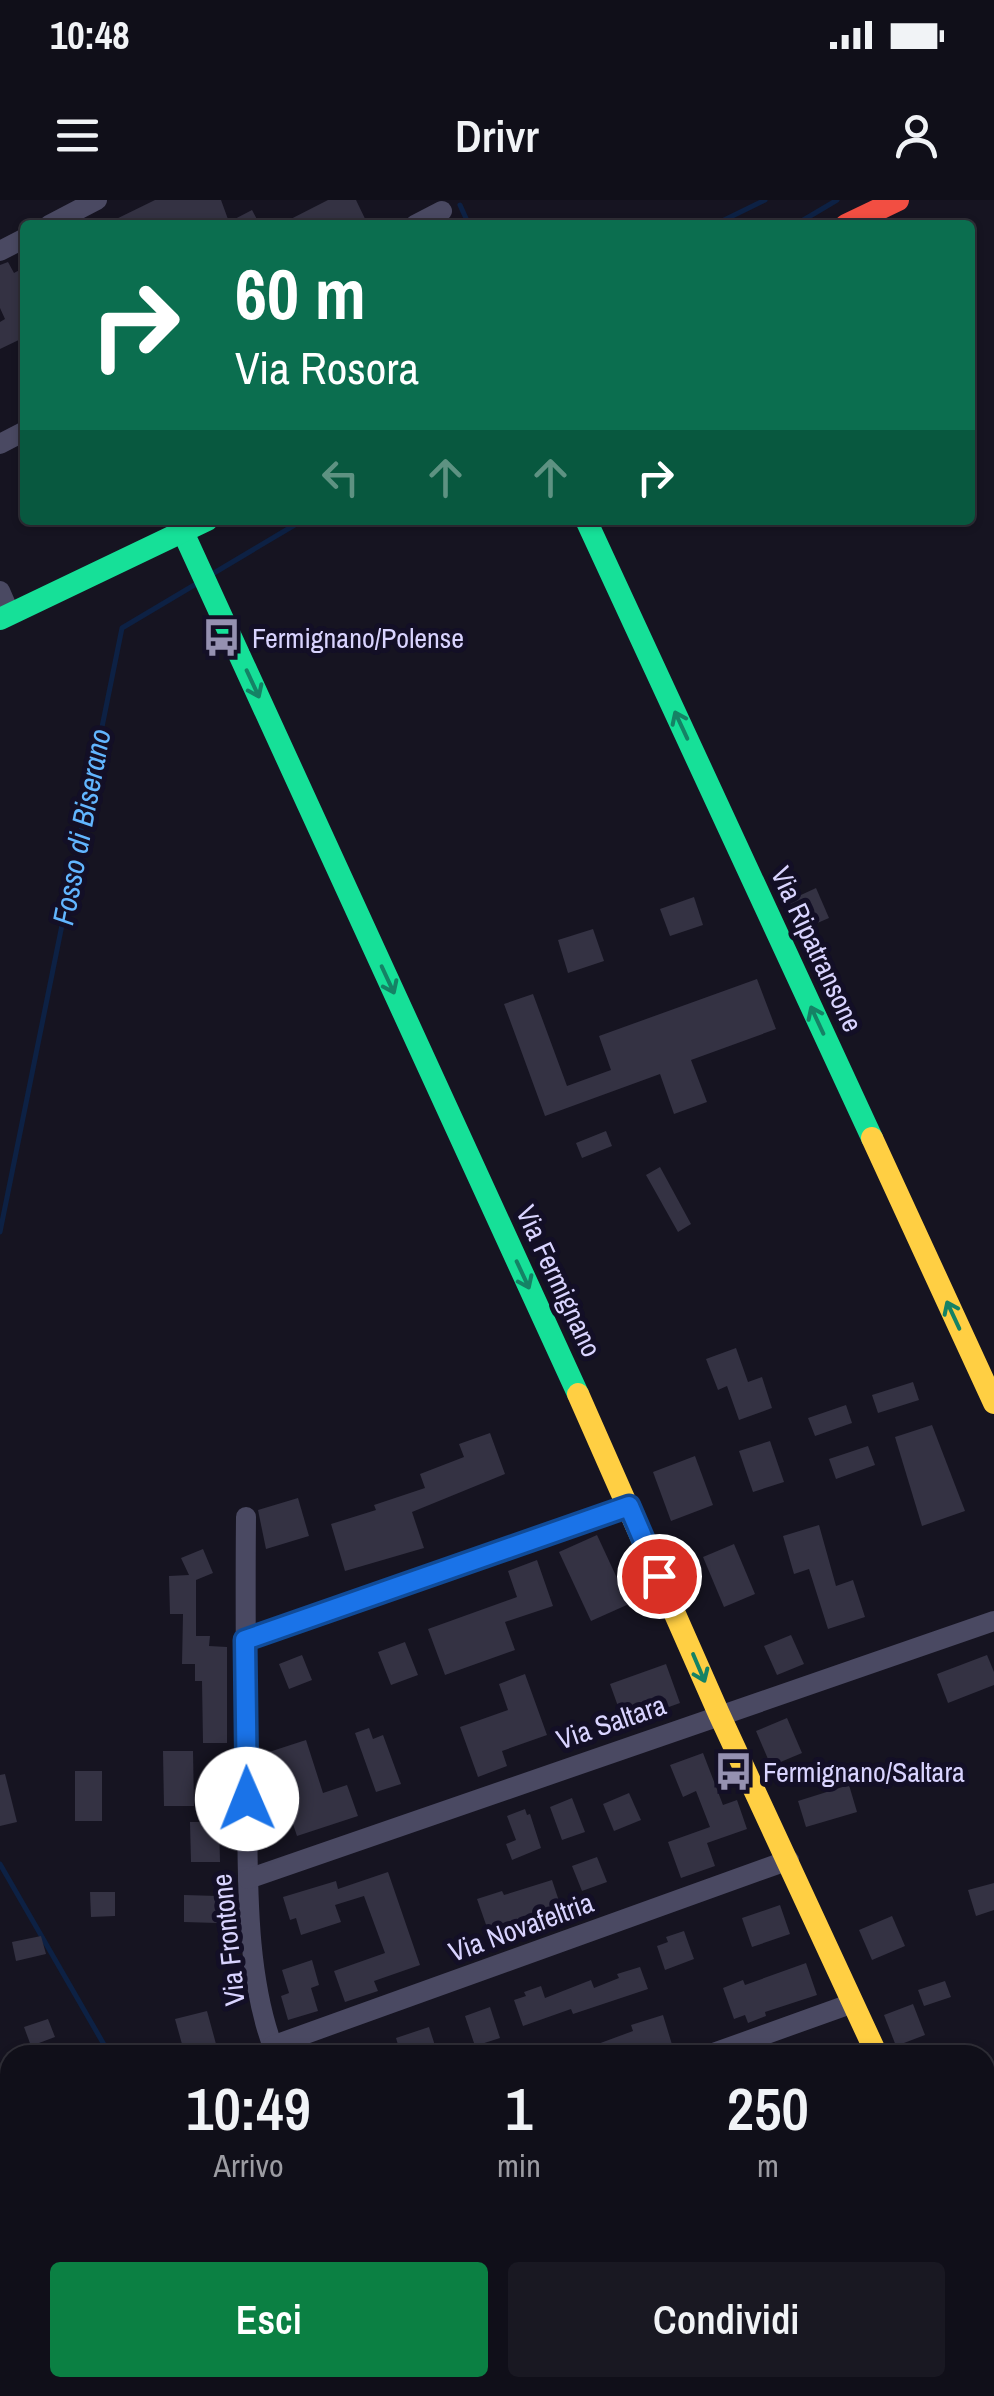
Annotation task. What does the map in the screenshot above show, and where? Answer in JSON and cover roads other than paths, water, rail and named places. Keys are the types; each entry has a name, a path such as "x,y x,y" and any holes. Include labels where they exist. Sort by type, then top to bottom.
{"street":[{"path":"59,220 97,200"},
{"path":"856,220 898,200"},
{"path":"0,591 5,617 197,525"},
{"name":"Via Ripatransone","path":"588,525 994,1404"},
{"name":"Via Fermignano","path":"183,532 629,1506 718,1714 873,2045"},
{"path":"245,1640 629,1506"},
{"name":"Via Frontone","path":"246,1517 248,1878 257,1984 272,2045"},
{"name":"Via Saltara","path":"248,1878 994,1620"},
{"name":"Via Novafeltria","path":"290,2045 789,1860"},
{"path":"736,2045 853,2003"}],"waterway":[{"path":"724,220 765,200"},
{"name":"Fosso di Biserano","path":"803,220 837,200"},
{"path":"460,205 467,220"},
{"name":"Fosso di Biserano","path":"214,573 295,525"},
{"name":"Fosso di Biserano","path":"0,1232 122,628 196,584"},
{"name":"Fosso di Biserano","path":"0,1864 104,2045"}],"place":[{"name":"Fermignano/Polense","path":"222,638"},
{"name":"Fermignano/Saltara","path":"733,1772"}]}
